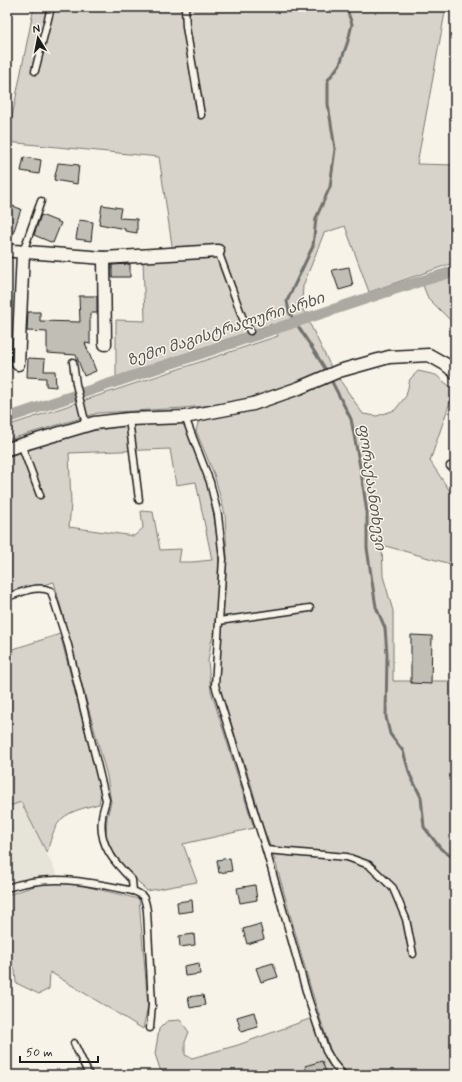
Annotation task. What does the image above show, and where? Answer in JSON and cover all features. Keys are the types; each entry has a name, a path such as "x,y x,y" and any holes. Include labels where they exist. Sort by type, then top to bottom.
{"street":[{"path":"7,250 104,258 218,252"},
{"path":"18,364 22,252"},
{"path":"104,258 105,344"},
{"path":"7,449 85,421 94,423 129,419 185,417 253,404 299,388 339,371 389,357 429,355 445,364 455,372"}],"lane":[{"path":"35,72 51,7"},
{"path":"186,7 186,27 201,115"},
{"path":"22,252 41,201"},
{"path":"218,252 243,319 250,331"},
{"path":"73,362 76,384 85,421"},
{"path":"185,417 210,482 218,516 223,559 215,685 266,850 308,998 326,1050 333,1063 343,1075"},
{"path":"129,419 139,500"},
{"path":"21,444 40,495"},
{"path":"450,466 455,472"},
{"path":"7,597 34,589 46,588 51,591 68,645 106,800 102,819 103,842 118,865 132,880 133,890"},
{"path":"218,621 310,608"},
{"path":"266,850 347,857 369,865 393,888 406,918 413,954"},
{"path":"7,888 18,884 44,880 82,881 133,890 140,893 145,898 147,911 152,1004 150,1028"},
{"path":"74,1044 89,1075"}],"shaded area":[{"path":"34,7 446,7 417,164 455,165 455,264 450,264 369,292 345,226 324,233 303,286 302,300 303,310 331,367 363,414 377,416 395,410 406,396 410,379 418,371 436,375 454,390 430,461 455,499 455,563 454,565 382,545 383,576 393,611 393,681 455,681 455,1075 350,1075 337,1063 330,1049 311,989 274,857 262,824 251,784 218,683 227,558 225,514 214,474 196,431 198,423 203,420 249,411 309,392 319,383 249,401 184,408 98,413 7,440 7,426 278,336 272,324 116,377 116,320 145,321 143,259 174,259 159,157 7,142"},
{"path":"455,273 455,325 428,298 422,283"},
{"path":"180,421 184,424 207,480 219,551 216,626 208,661 211,691 254,828 183,844 197,882 147,891 122,865 110,846 106,836 107,818 111,802 107,776 54,582 7,595 7,457 83,432","holes":["170,449 176,485 196,482 212,560 179,562 181,549 160,550 153,512 141,511 143,528 134,536 69,527 71,504 69,453"]},
{"path":"60,634 101,793 99,804 77,810 63,818 54,831 47,853 21,802 7,807 7,651"},
{"path":"21,802 58,876 20,879 7,884 7,807"},
{"path":"44,883 76,884 139,899 148,1006 143,1029 50,972 49,989 39,994 16,983 15,969 7,969 7,895"},
{"path":"312,1018 327,1062 337,1075 165,1075 160,1069 155,1054 159,1029 167,1021 180,1020 189,1032 185,1042 185,1055 192,1058 238,1045"}],"building":[{"path":"24,157 41,160 39,174 21,171"},
{"path":"58,163 79,165 77,184 54,180"},
{"path":"7,204 21,209 10,243 7,243"},
{"path":"102,205 121,208 119,218 137,219 137,233 99,224"},
{"path":"41,215 61,223 53,243 34,235"},
{"path":"79,220 93,222 91,241 76,239"},
{"path":"130,264 130,277 112,277 112,265"},
{"path":"349,267 353,286 339,290 332,270"},
{"path":"79,296 97,296 97,313 90,313 90,344 85,343 96,371 84,376 76,355 47,353 47,332 27,331 28,312 40,312 40,321 80,322"},
{"path":"28,358 45,359 44,371 55,371 56,387 46,386 46,378 27,377"},
{"path":"411,635 432,636 431,684 411,683"},
{"path":"230,858 232,871 219,873 217,860"},
{"path":"255,885 257,900 240,903 237,888"},
{"path":"192,900 193,911 178,913 177,902"},
{"path":"260,924 264,939 247,944 243,929"},
{"path":"194,934 195,945 180,947 179,936"},
{"path":"199,963 200,974 185,976 184,966"},
{"path":"273,963 278,977 261,982 256,968"},
{"path":"203,995 205,1005 190,1008 188,997"},
{"path":"254,1012 258,1027 241,1032 237,1017"},
{"path":"322,1061 327,1075 308,1075 305,1066"}],"waterway":[{"name":"ფორაქაანთხევი","path":"328,373 289,312 287,301 313,246 316,218 330,187 335,149 328,104 328,80 340,64 348,41 352,24 346,7"},
{"name":"ზემო მაგისტრალური არხი","path":"7,418 395,289 455,271"},
{"name":"ფორაქაანთხევი","path":"330,378 351,419 361,472 367,513 367,548 371,575 376,607 385,628 387,654 386,717 390,734 403,751 410,775 421,797 424,827 441,849 455,859"}]}
